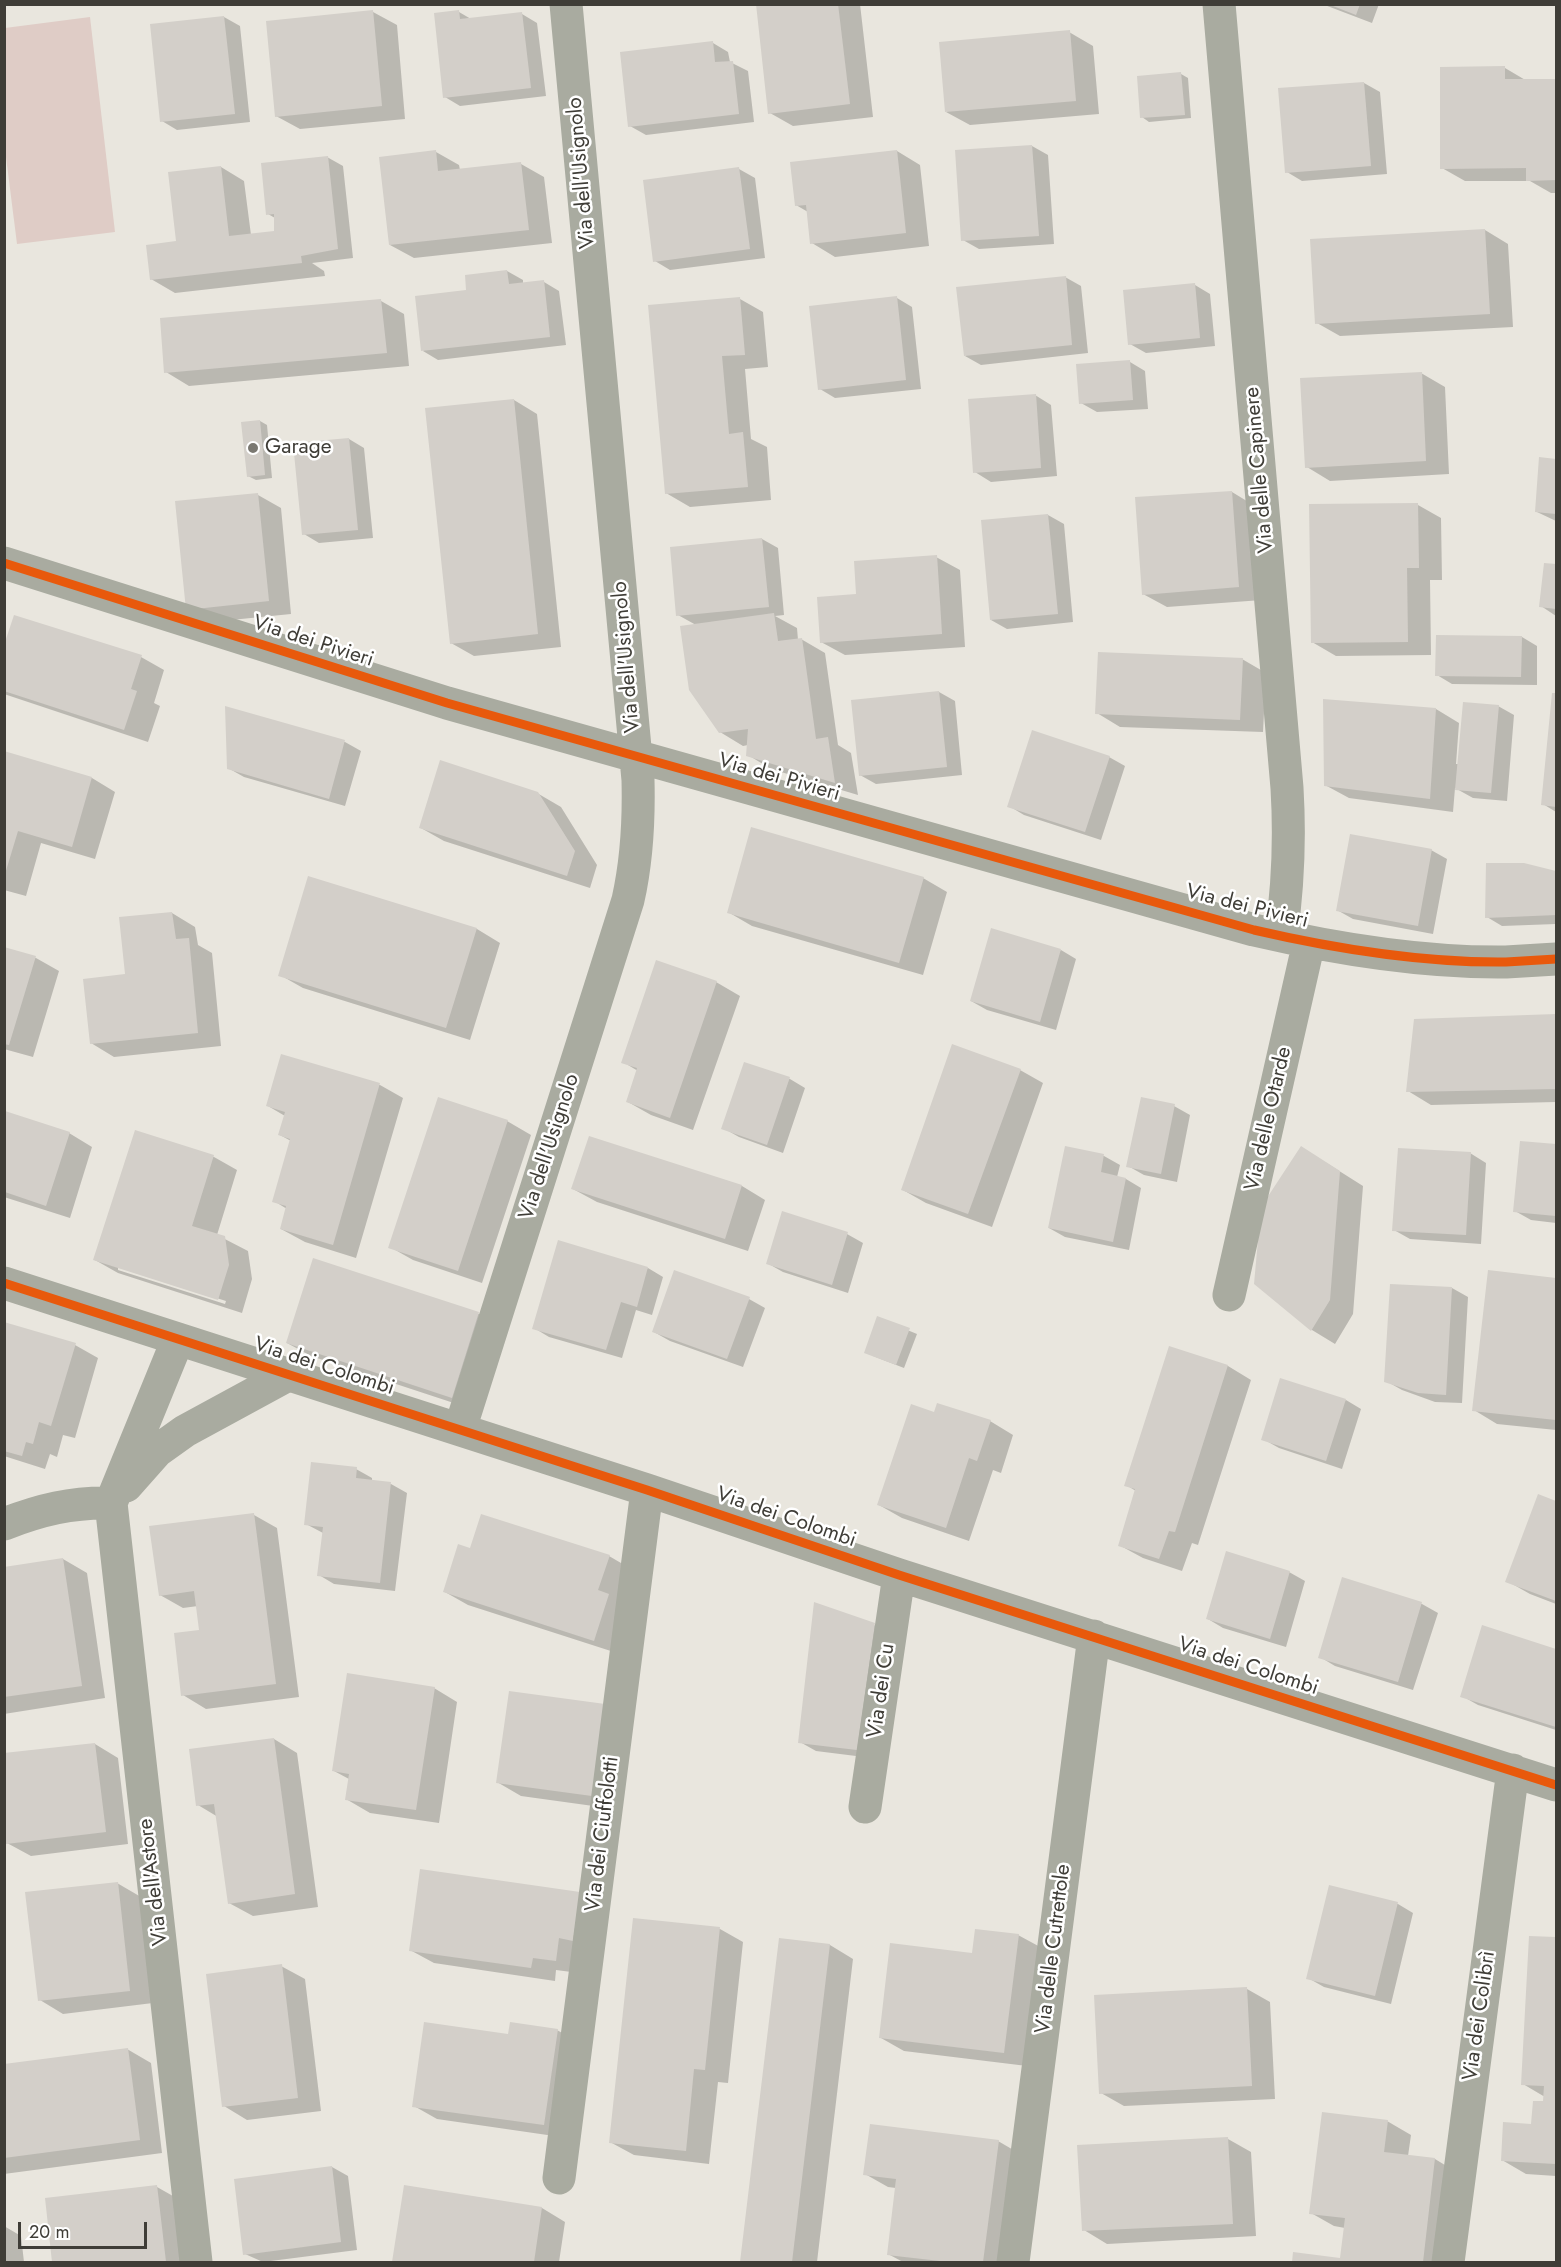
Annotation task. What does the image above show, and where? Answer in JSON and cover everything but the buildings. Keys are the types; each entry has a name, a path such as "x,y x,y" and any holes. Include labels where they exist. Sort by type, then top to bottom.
{"street":[{"name":"Via dell'Usignolo","path":"460,1429 628,900 638,838 639,789 566,4"},
{"name":"Via delle Capinere","path":"1219,4 1287,788 1289,835 1287,879 1295,939"},
{"name":"Via dei Pivieri","path":"4,563 447,703 1295,939 1367,952 1430,958 1505,962 1557,959"},
{"name":"Via delle Otarde","path":"1229,1295 1295,939"},
{"name":"Via dei Colombi","path":"4,1284 460,1429 899,1575 1557,1785"},
{"path":"111,1503 178,1339"},
{"path":"111,1503 157,1451 185,1431 288,1375"},
{"name":"Via dei Ciuffolotti","path":"559,2178 647,1490"},
{"path":"4,1524 59,1506 83,1502 111,1503"},
{"name":"Via dell'Astore","path":"111,1503 195,2262"},
{"name":"Via dei Cu","path":"866,1807 899,1575"},
{"name":"Via delle Cutrettole","path":"1013,2262 1094,1636"},
{"name":"Via dei Colibrì","path":"1448,2262 1513,1770"}],"shaded area":[{"path":"90,17 115,232 17,244 4,141 5,28"}],"cycle path":[{"path":"4,563 447,703 1254,930 1379,954 1474,962 1556,959"},
{"path":"4,1283 647,1490 899,1575 1556,1785"}],"place":[{"name":"Garage","path":"253,448"}]}
